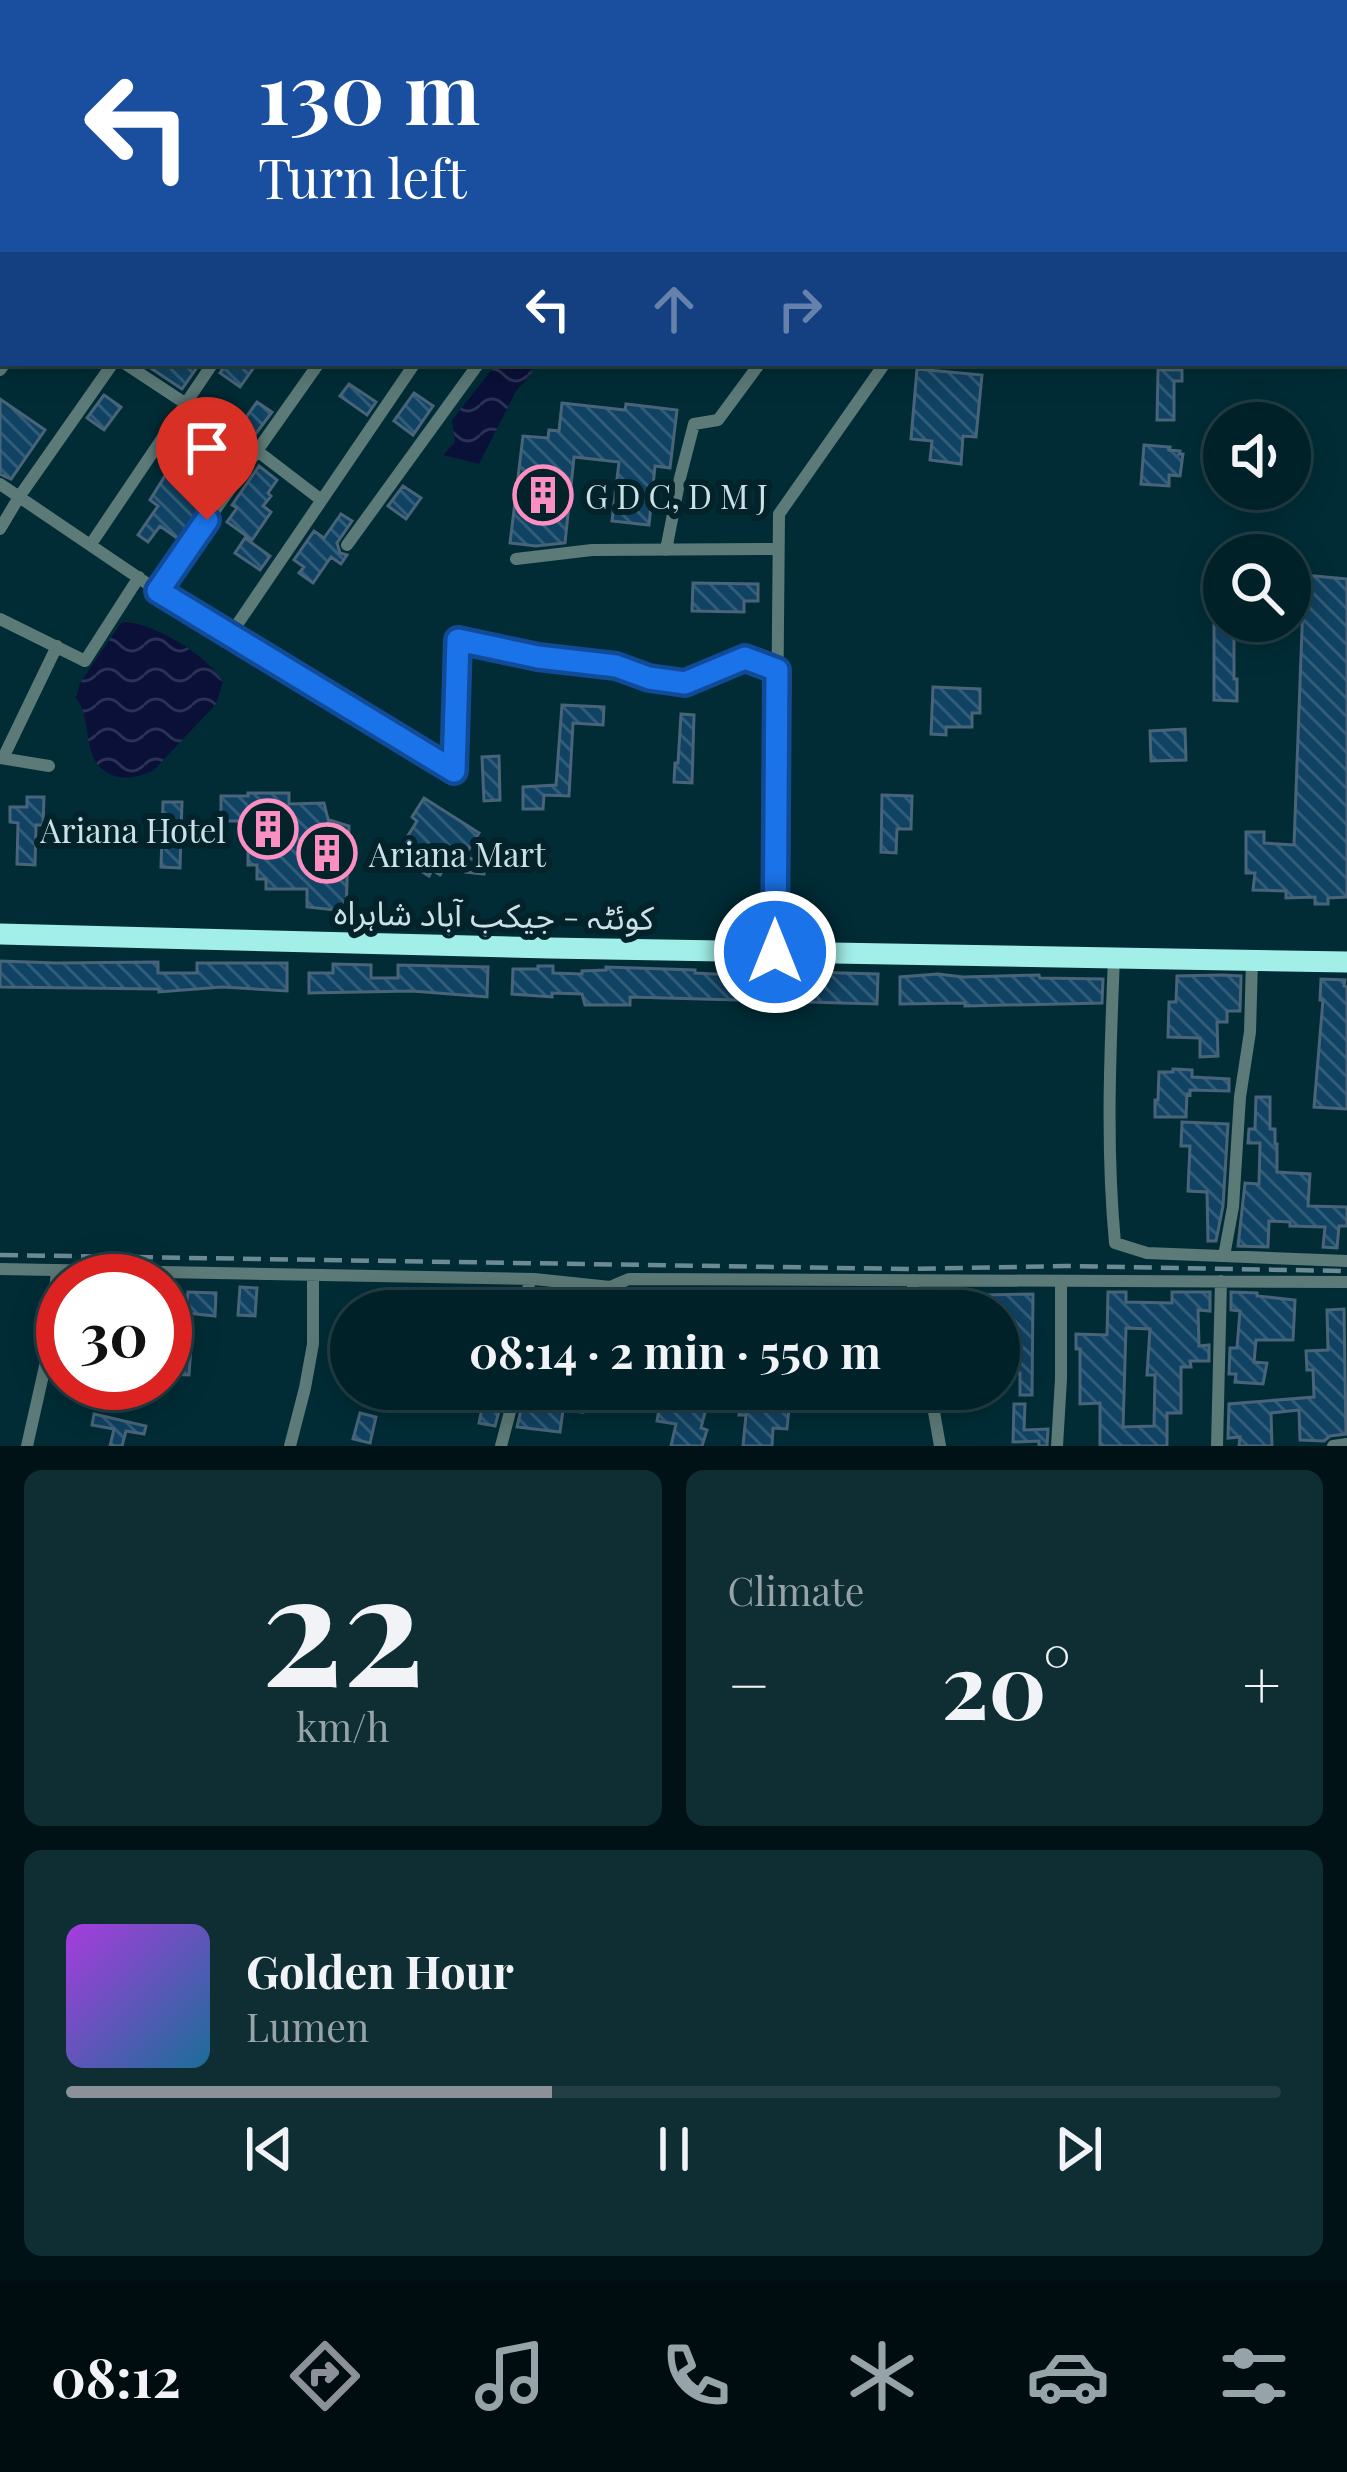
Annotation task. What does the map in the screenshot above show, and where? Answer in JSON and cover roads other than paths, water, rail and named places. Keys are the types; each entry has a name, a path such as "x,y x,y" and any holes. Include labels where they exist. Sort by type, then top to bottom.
{"highway":[{"name":"کوئٹہ - جیکب آباد شاہراہ","path":"0,934 1347,962"}],"street":[{"path":"0,529 111,366"},
{"path":"129,366 256,450 320,499"},
{"path":"92,544 211,366"},
{"path":"158,591 318,366"},
{"path":"230,635 413,366"},
{"path":"347,545 476,366"},
{"path":"666,550 694,424 718,420 758,366"},
{"path":"775,952 778,514 883,366"},
{"path":"0,484 158,591 454,771 458,640 538,657 616,666 649,678 685,683 745,658 777,670"},
{"path":"516,559 592,550 778,550"},
{"path":"0,619 85,661 139,577"},
{"path":"49,766 2,758 57,646"},
{"path":"1114,958 1108,1106 1115,1244 1147,1253 1347,1262"},
{"path":"1224,1256 1250,1032 1252,960"},
{"path":"0,1269 36,1270"},
{"path":"192,1273 530,1279 610,1287 629,1279 1347,1282"},
{"path":"291,1446 313,1344 314,1275"},
{"path":"528,1290 530,1279"},
{"path":"913,1280 913,1290"},
{"path":"1057,1446 1061,1281"},
{"path":"1217,1446 1221,1281"},
{"path":"27,1446 36,1406"},
{"path":"501,1446 510,1410"},
{"path":"934,1410 940,1446"},
{"path":"1333,1446 1347,1444"}],"water":[{"path":"495,366 531,366 532,373 516,391 479,464 443,455 455,442 452,420"},
{"path":"126,622 180,643 223,682 216,704 154,770 125,778 103,770 96,762 76,698 80,683"}],"railway":[{"path":"0,1255 1347,1271"}],"place":[{"name":"G D C, D M J","path":"543,495"},
{"name":"Ariana Hotel","path":"268,829"},
{"name":"Ariana Mart","path":"327,853"}]}
